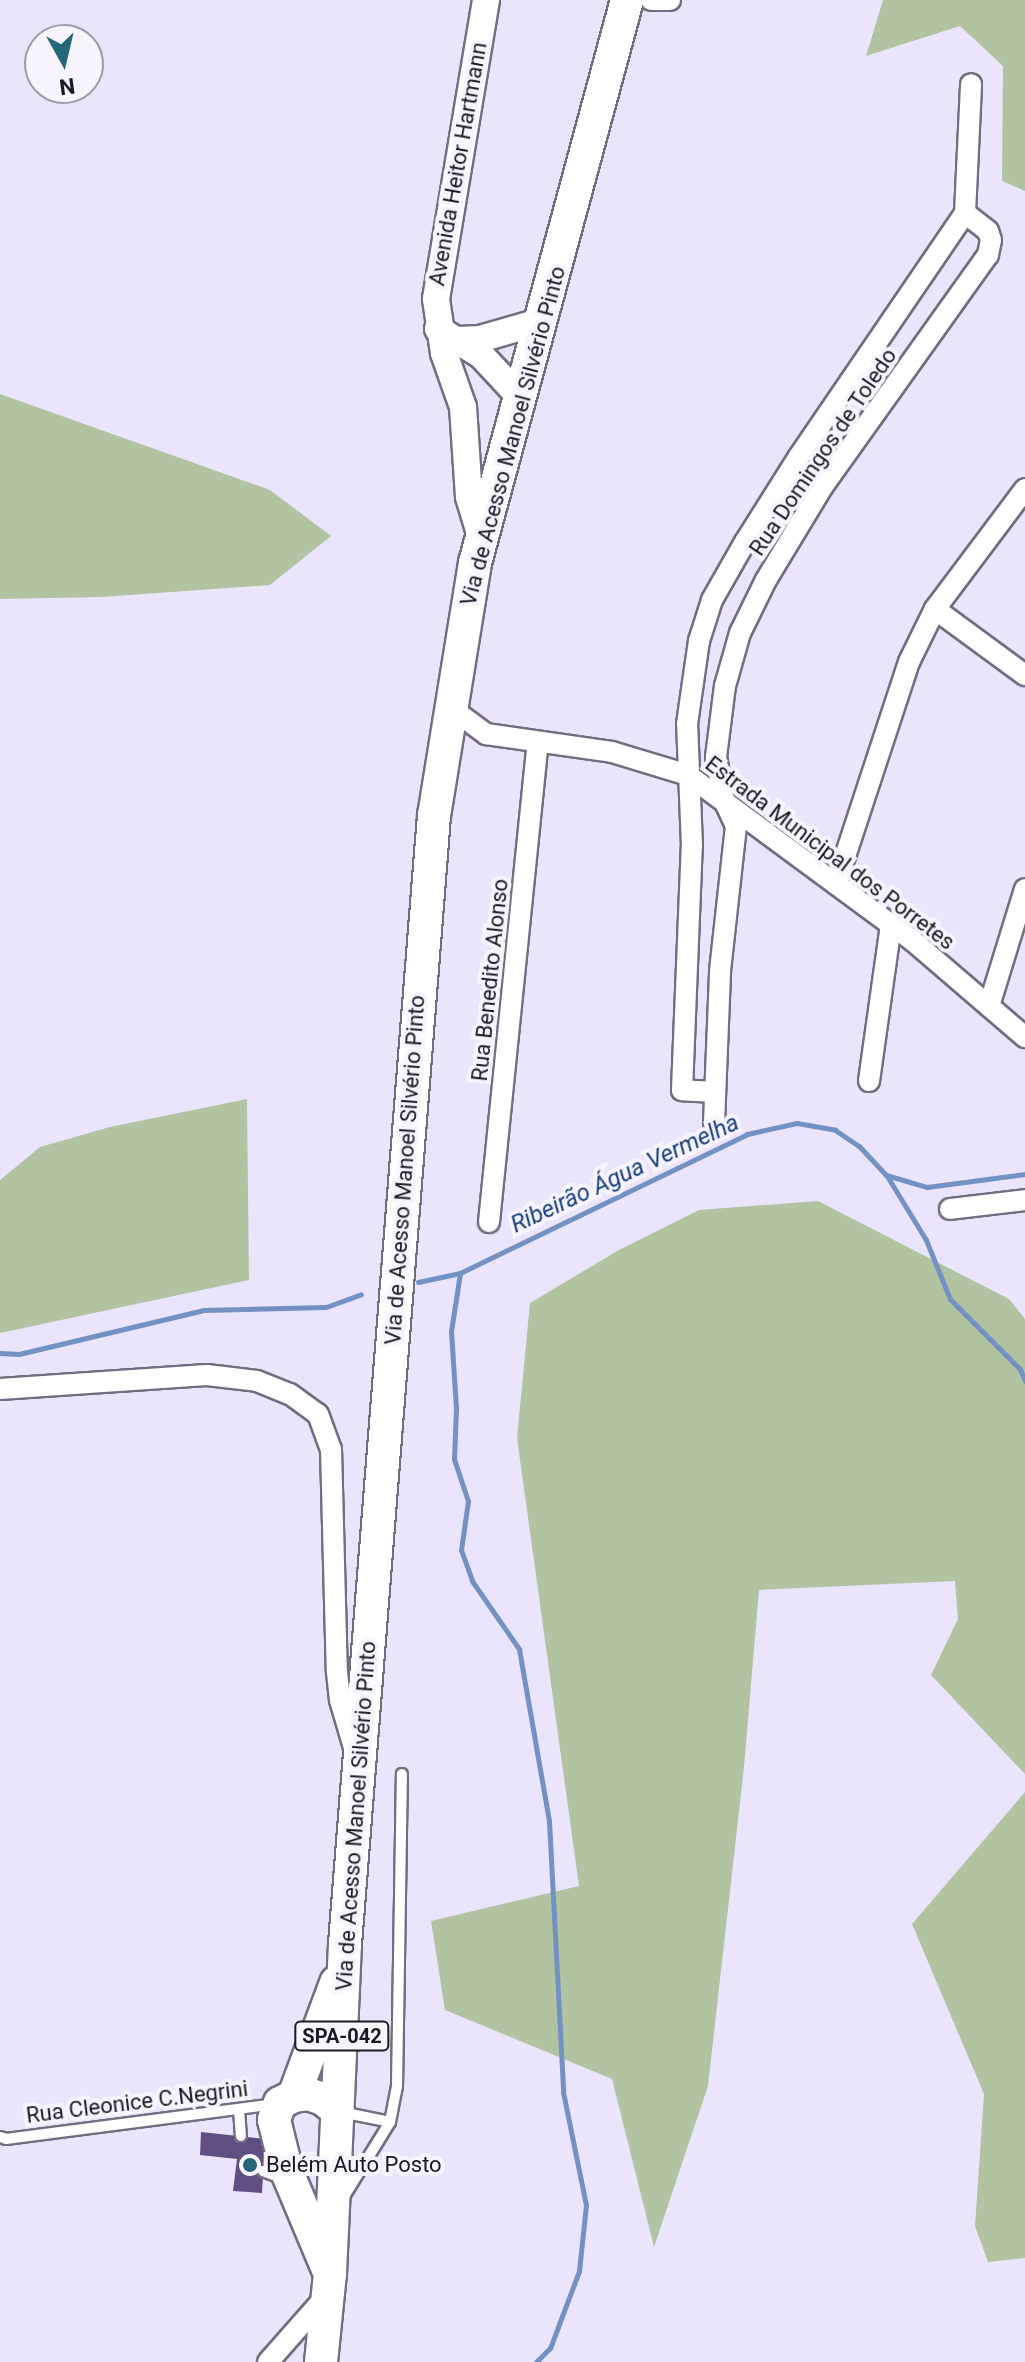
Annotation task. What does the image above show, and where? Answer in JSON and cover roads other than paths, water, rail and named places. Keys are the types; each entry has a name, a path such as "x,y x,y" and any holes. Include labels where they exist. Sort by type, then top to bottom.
{"main road":[{"name":"Via de Acesso Manoel Silvério Pinto","path":"321,2362 329,2284 345,1961 359,1762 431,849 475,563 627,0"},
{"path":"329,2284 276,2176 274,2120 287,2100 345,1961"},
{"path":"287,2100 308,2094 323,2099 338,2111"}],"street":[{"name":"Avenida Heitor Hartmann","path":"482,540 469,497 463,407 449,334 436,299 486,0"},
{"path":"651,0 670,0"},
{"path":"965,213 971,84"},
{"name":"Rua Domingos de Toledo","path":"714,1123 720,971 736,826 724,800 716,757 718,723 740,633 766,580 823,486 988,255 991,240 988,231 965,213 798,458 712,600 704,624 688,711 692,846 682,1090 715,1092"},
{"path":"449,334 480,339 542,321"},
{"path":"449,334 481,355 521,398"},
{"path":"836,884 909,662 935,609 1025,489"},
{"path":"733,564 766,580"},
{"path":"935,609 1025,675"},
{"path":"704,624 740,633"},
{"name":"Estrada Municipal dos Porretes","path":"451,708 486,734 612,752 688,775 891,925 1020,1029"},
{"name":"Rua Benedito Alonso","path":"489,1222 538,743"},
{"path":"989,1006 1025,889"},
{"path":"869,1081 891,925"},
{"path":"950,1209 1025,1200"},
{"path":"0,1389 207,1375 257,1381 290,1394 318,1414 331,1449 340,1700 359,1762"},
{"path":"268,2362 329,2284"},
{"path":"329,2284 338,2362"}],"lane":[{"path":"332,2217 390,2122 397,2087 402,1774"},
{"name":"Rua Cleonice C.Negrini","path":"0,2137 6,2139 239,2109 287,2100"},
{"path":"239,2109 241,2136"},
{"path":"338,2111 390,2122"}],"waterway":[{"name":"Ribeirão Água Vermelha","path":"418,1282 460,1273 747,1134 797,1123 835,1130 859,1146 886,1175 927,1187 1025,1174"},
{"path":"887,1176 926,1240 950,1299 1020,1369 1025,1381"},
{"path":"460,1273 451,1331 456,1408 454,1459 468,1501 461,1550 472,1581 519,1649 549,1821 563,2092 586,2205 579,2271 550,2348 536,2362"},
{"name":"Ribeirão Água Vermelha","path":"0,1353 19,1354 203,1310 326,1307 361,1294"}],"place":[{"name":"Belém Auto Posto","path":"250,2165"}]}
